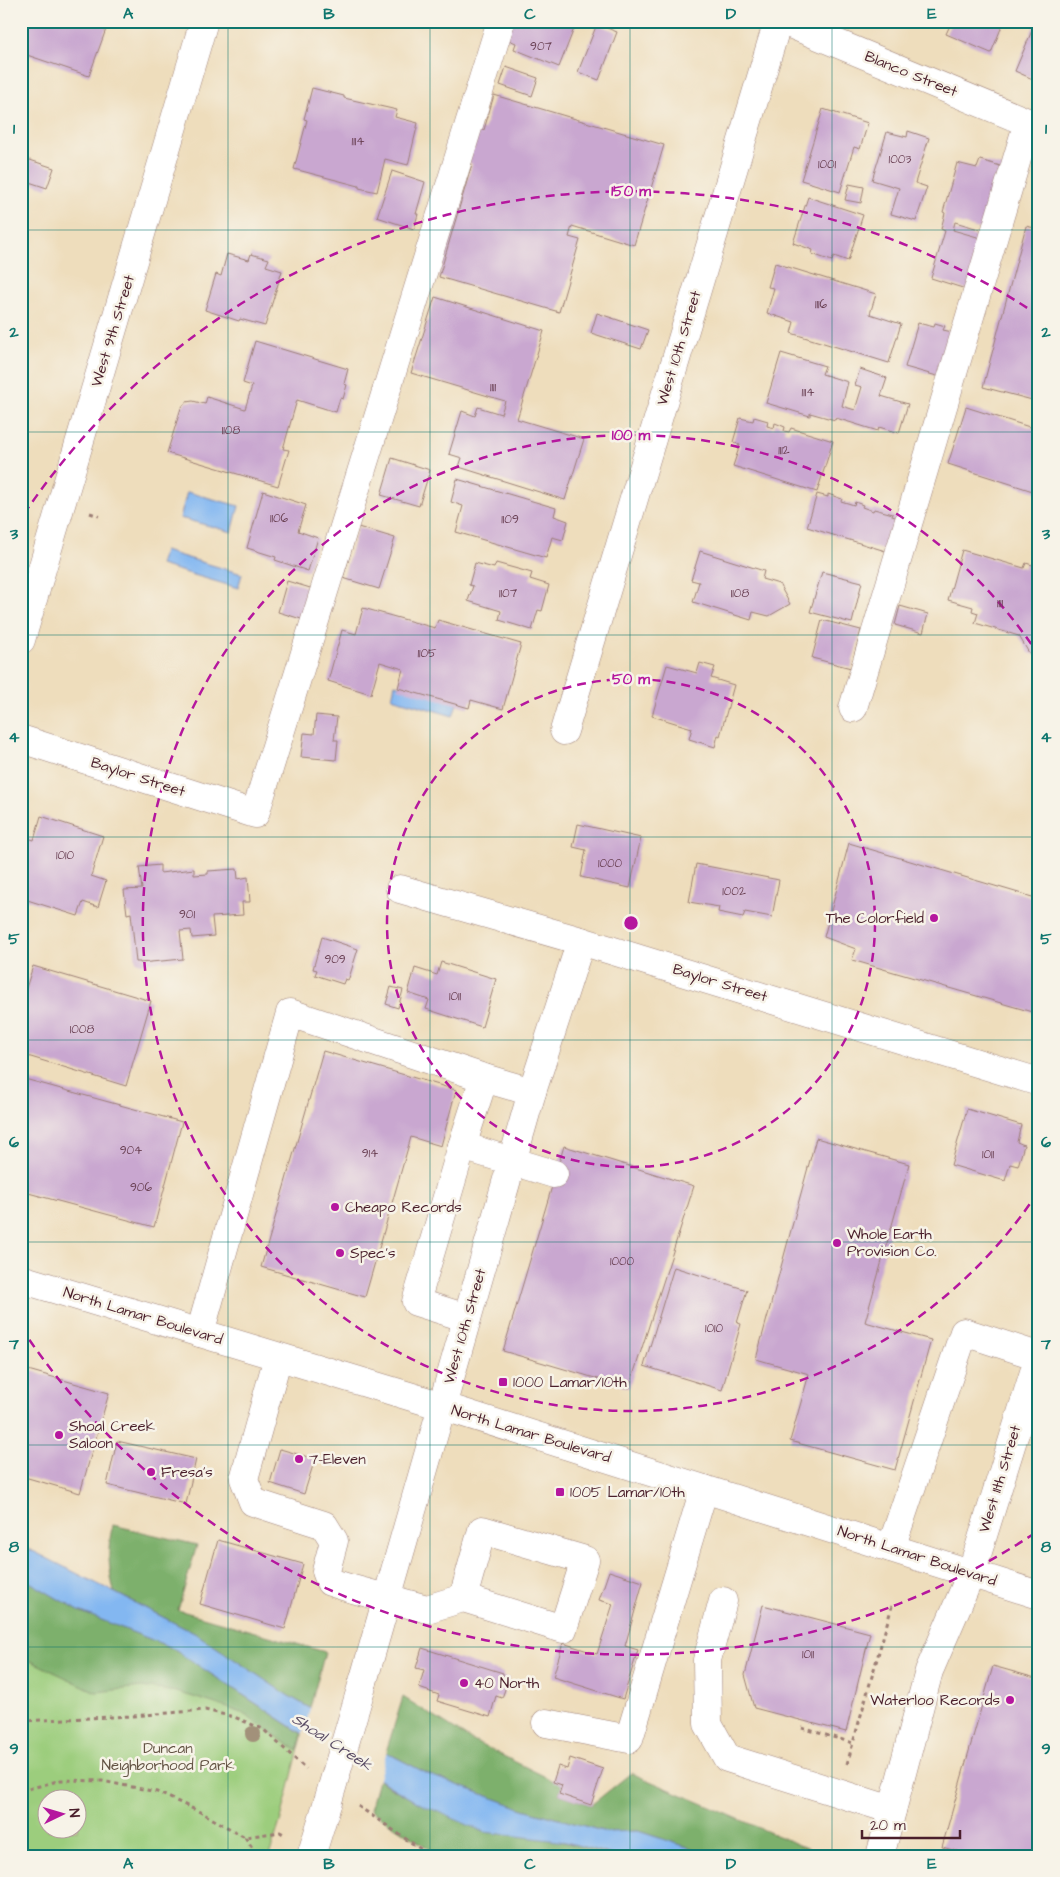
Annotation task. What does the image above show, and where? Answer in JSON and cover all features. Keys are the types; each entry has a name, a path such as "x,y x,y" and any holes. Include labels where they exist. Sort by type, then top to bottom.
{"street":[{"name":"West 9th Street","path":"21,640 204,21"},
{"name":"Baylor Street","path":"21,740 255,814 501,21"},
{"name":"West 10th Street","path":"564,732 778,21"},
{"name":"Blanco Street","path":"783,21 1033,125"},
{"path":"852,708 1033,125"},
{"name":"Baylor Street","path":"400,889 581,941 1039,1082"},
{"name":"West 10th Street","path":"311,1856 341,1802 363,1682 532,1092 581,941"},
{"path":"200,1333 290,1013 484,1078 532,1092"},
{"path":"467,1318 416,1302 484,1078"},
{"path":"462,1146 554,1174"},
{"name":"North Lamar Boulevard","path":"21,1279 442,1406 1039,1594"},
{"path":"891,1548 964,1332 1039,1356"},
{"name":"West 11th Street","path":"880,1856 929,1671 971,1574 1039,1356"},
{"path":"278,1357 244,1479 253,1502 324,1525 334,1541 326,1571 330,1582 427,1609 463,1598 563,1629 585,1560 482,1530 463,1598"},
{"path":"546,1723 629,1739 704,1489"},
{"path":"723,1601 707,1660 708,1724 727,1758 892,1810"}],"path":[{"path":"802,1728 853,1743 892,1606"},
{"path":"21,1721 133,1716 205,1710 234,1717 263,1729 308,1771"},
{"path":"21,1791 61,1780 102,1781 157,1792 200,1812 245,1837 258,1856"},
{"path":"341,1802 431,1856"},
{"path":"245,1837 280,1832"}],"green space":[{"path":"113,1525 197,1545 178,1610 325,1652 310,1708 287,1695 198,1635 114,1592 109,1559"},
{"name":"Duncan Neighborhood Park","path":"21,1563 304,1729 281,1819 269,1856 21,1856"},
{"path":"21,1577 79,1611 170,1647 302,1734 298,1751 242,1713 213,1703 177,1692 142,1687 96,1692 31,1661 21,1664"},
{"path":"403,1697 471,1740 562,1785 559,1794 591,1805 631,1773 825,1856 715,1856 638,1831 606,1832 523,1809 430,1775 386,1752"},
{"path":"378,1780 416,1802 616,1856 440,1856 370,1810"}],"water":[{"path":"187,492 239,506 232,532 180,518"},
{"path":"164,551 242,574 238,588 160,565"},
{"path":"395,684 457,703 453,716 392,698"},
{"name":"Shoal Creek","path":"21,1545 198,1635 287,1695 430,1775 523,1809 606,1832 638,1831 715,1856 616,1856 566,1842 484,1832 416,1802 295,1729 170,1647 79,1611 21,1577"}],"pier":[{"path":"311,1706 387,1750 378,1782 302,1736"}],"building":[{"path":"21,21 109,21 89,76 21,53"},
{"path":"509,21 577,21 559,67 514,49 516,43 502,37"},
{"path":"952,21 1004,21 991,53 946,34"},
{"path":"1036,21 1039,21 1039,82 1015,71"},
{"path":"597,24 617,32 599,80 578,72"},
{"path":"506,67 538,78 532,96 500,85"},
{"path":"312,88 344,96 344,98 397,110 395,117 418,123 408,165 385,159 377,192 294,169 307,120 304,119"},
{"path":"494,95 664,145 634,245 572,226 569,237 580,240 559,312 439,277 472,164 468,162 478,128 484,130"},
{"path":"823,109 868,123 860,149 854,147 840,192 801,180"},
{"path":"908,131 929,138 915,183 927,187 916,221 891,214 899,188 872,180 887,132 907,137"},
{"path":"21,157 54,168 47,188 29,182 22,207"},
{"path":"980,160 1004,167 989,232 955,222 953,230 984,239 969,290 931,278 945,231 941,229 945,213 943,212 957,163 977,168"},
{"path":"392,171 425,182 414,229 377,217"},
{"path":"849,184 864,187 861,203 845,200"},
{"path":"808,197 863,215 848,261 834,256 832,261 812,254 813,250 793,243"},
{"path":"1026,226 1039,229 1039,393 1036,401 983,387"},
{"path":"227,254 249,260 251,254 269,259 266,266 282,271 265,326 240,319 239,321 205,310 216,274 221,276"},
{"path":"775,263 876,294 870,314 901,324 889,363 791,333 794,322 767,313 774,288 768,287"},
{"path":"435,297 544,331 517,419 584,439 565,500 459,467 462,458 449,454 462,411 475,416 478,407 501,414 505,401 411,373"},
{"path":"597,313 648,330 641,349 591,333"},
{"path":"918,323 934,327 935,323 945,326 943,330 957,333 944,378 905,367"},
{"path":"255,341 348,369 344,384 347,385 343,399 340,398 336,412 297,400 283,449 289,450 278,486 167,453 181,408 186,402 193,401 205,404 207,397 245,409 252,386 243,383"},
{"path":"781,353 825,366 822,374 848,382 842,406 855,410 862,387 855,385 860,369 887,378 881,396 908,404 899,433 879,427 878,431 836,418 835,420 810,413 810,416 766,403"},
{"path":"966,407 1039,430 1039,493 948,464"},
{"path":"754,417 768,421 767,426 774,428 775,423 785,427 784,431 789,432 791,428 833,441 817,492 733,466 740,445 733,442 740,418 753,421"},
{"path":"392,458 430,470 419,506 381,495"},
{"path":"457,479 556,508 554,516 568,521 563,540 552,537 546,558 456,532 463,506 451,502"},
{"path":"263,491 306,505 298,531 318,538 308,571 275,560 276,557 247,548"},
{"path":"817,494 828,497 828,494 842,499 841,501 854,505 855,502 873,511 874,509 893,514 892,516 902,519 892,553 807,527"},
{"path":"358,527 395,538 379,589 343,578"},
{"path":"962,550 1024,568 1026,563 1039,567 1039,656 1029,653 1019,636 975,623 978,613 972,611 973,607 948,600"},
{"path":"700,551 764,571 762,579 779,584 790,604 769,616 753,612 751,620 693,602 699,582 691,580"},
{"path":"475,563 494,568 496,563 532,573 530,579 549,585 542,611 538,610 532,630 499,620 501,611 468,601 473,586 469,585"},
{"path":"822,572 862,582 852,623 810,612"},
{"path":"287,581 317,590 308,621 278,612"},
{"path":"900,606 928,614 923,633 895,625"},
{"path":"363,608 435,628 438,620 521,644 503,709 471,700 469,708 398,688 403,669 380,662 371,694 328,681 342,630 356,634"},
{"path":"822,620 861,630 851,668 812,658"},
{"path":"700,663 715,667 711,678 734,685 720,736 718,735 715,747 689,739 692,728 652,716 667,665 697,673"},
{"path":"316,715 337,717 334,740 338,740 336,760 301,757 304,733 314,734"},
{"path":"41,816 103,836 91,876 106,881 98,907 83,902 78,916 21,898 21,878 25,867 21,866 21,846 24,837 34,840"},
{"path":"578,824 641,838 630,888 581,877 586,850 573,847"},
{"name":"The Colorfield","path":"849,843 1039,899 1039,1014 852,960 856,949 824,937"},
{"path":"696,864 779,880 772,917 745,912 743,917 718,912 719,907 689,902"},
{"path":"160,865 160,873 194,869 194,875 208,874 208,871 237,869 238,879 248,877 250,902 242,902 243,915 212,917 214,936 192,938 191,930 180,931 183,959 140,963 136,962 131,913 127,914 124,890 142,889 139,867"},
{"path":"322,937 358,949 349,978 348,980 345,979 343,984 315,975 317,970 313,969"},
{"path":"441,962 496,979 482,1027 426,1009 429,1000 408,993 415,968 437,975"},
{"path":"33,966 151,1001 126,1086 21,1054 21,1004"},
{"path":"391,987 403,990 398,1008 386,1004"},
{"name":"Cheapo Records","path":"323,1051 456,1090 441,1146 411,1137 365,1297 261,1267"},
{"path":"21,1078 182,1122 154,1227 21,1191"},
{"path":"967,1109 1021,1125 1017,1142 1024,1145 1018,1166 1010,1164 1005,1181 951,1165"},
{"name":"Whole Earth Provision Co.","path":"816,1138 909,1164 865,1322 931,1340 895,1470 790,1441 809,1374 756,1359"},
{"path":"564,1146 694,1186 629,1388 503,1351"},
{"path":"674,1267 747,1290 737,1323 741,1324 722,1390 644,1366"},
{"name":"Shoal Creek Saloon","path":"21,1368 109,1393 80,1493 21,1476"},
{"name":"Fresa's","path":"117,1441 196,1459 186,1504 107,1485"},
{"path":"280,1449 315,1459 304,1494 270,1483"},
{"path":"218,1540 303,1564 285,1629 200,1604"},
{"path":"609,1571 643,1582 625,1646 638,1650 623,1699 553,1677 563,1643 597,1654 613,1604 599,1600"},
{"path":"763,1605 870,1633 846,1732 754,1708 745,1675"},
{"name":"40 North","path":"422,1648 503,1673 503,1676 509,1678 502,1698 496,1696 490,1717 437,1701 439,1695 419,1688 424,1670 416,1668"},
{"path":"993,1666 1039,1679 1039,1856 975,1856 942,1847"},
{"path":"570,1758 603,1769 591,1805 559,1794 562,1785 553,1782 558,1766 567,1769"}],"place":[{"name":"The Colorfield","path":"934,918"},
{"name":"Cheapo Records","path":"335,1207"},
{"name":"Whole Earth Provision Co.","path":"837,1243"},
{"name":"Spec's","path":"340,1253"},
{"name":"1000 Lamar/10th","path":"503,1382"},
{"name":"Shoal Creek Saloon","path":"59,1435"},
{"name":"7-Eleven","path":"299,1459"},
{"name":"Fresa's","path":"151,1472"},
{"name":"1005 Lamar/10th","path":"560,1492"},
{"name":"40 North","path":"464,1683"},
{"name":"Waterloo Records","path":"1010,1700"}]}
